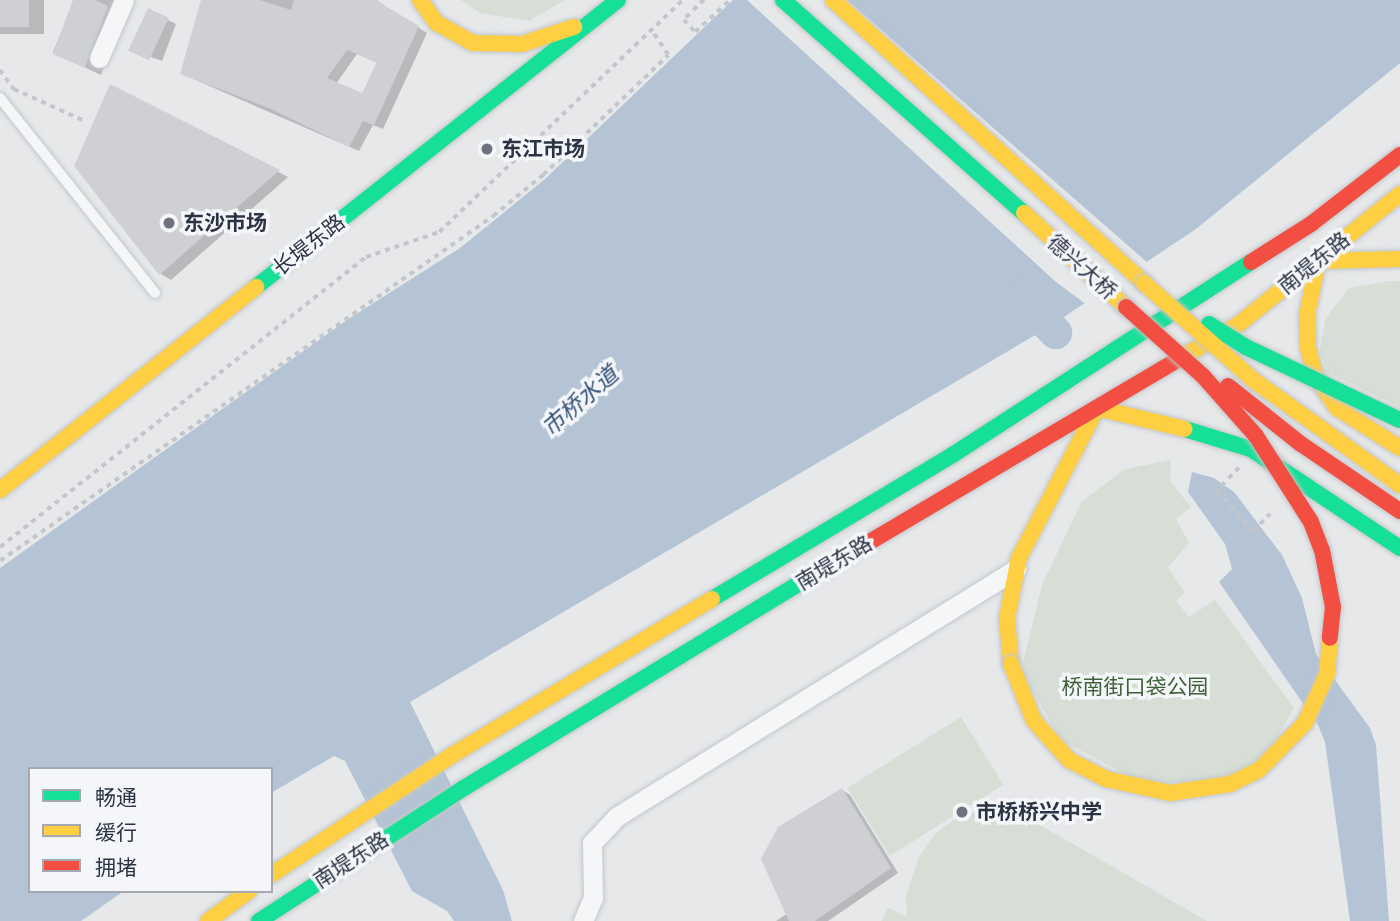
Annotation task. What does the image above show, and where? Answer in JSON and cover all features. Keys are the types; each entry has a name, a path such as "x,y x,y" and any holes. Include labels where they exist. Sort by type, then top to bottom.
{"main road":[{"path":"420,0 437,23 473,43 522,44 592,20 604,0"},
{"name":"长堤东路","path":"0,490 618,0"},
{"name":"德兴大桥","path":"783,0 950,145 1126,307 1301,444 1400,511"},
{"name":"德兴大桥","path":"833,0 1252,379 1400,485"},
{"name":"南堤东路","path":"273,874 326,836 454,754 954,454 1300,231 1400,155"},
{"name":"南堤东路","path":"259,921 464,788 969,480 1239,324 1400,194"},
{"path":"1400,259 1318,261 1307,315 1308,348 1316,377 1337,408 1400,448"},
{"path":"1144,283 1246,347 1400,419"},
{"path":"1126,307 1203,376 1256,436 1311,523 1322,550 1333,607 1327,674 1305,723 1259,770 1230,784 1170,793 1105,779 1069,760 1034,721 1021,698 1011,664 1007,618 1016,569 1038,516 1097,408 1223,438 1251,449 1400,548"},
{"path":"208,921 246,893"}],"street":[{"path":"99,58 124,0"},
{"path":"583,921 593,898 592,843 616,817 1016,569"}],"lane":[{"path":"0,99 155,293"}],"path":[{"path":"0,547 366,257 439,232 683,0"},
{"path":"704,0 684,20 695,32 730,0"},
{"path":"0,561 345,316 484,223 543,175 668,55 651,30"},
{"path":"0,70 14,89 85,121"},
{"path":"1242,464 1217,491 1253,531 1269,514"}],"green space":[{"path":"461,0 565,0 529,21 480,13"},
{"path":"1400,281 1400,407 1327,372 1320,351 1325,319 1349,288"},
{"name":"桥南街口袋公园","path":"1171,460 1170,481 1191,507 1176,519 1189,543 1168,567 1185,593 1176,601 1189,617 1215,600 1294,708 1267,757 1214,781 1144,784 1061,740 1021,671 1042,585 1082,501 1125,469"},
{"path":"961,717 1003,785 890,856 847,788"},
{"path":"982,810 1019,813 1207,921 882,921 888,908 907,917 906,896 919,857 935,834 958,817"}],"water":[{"name":"市桥水道","path":"733,0 1400,0 1400,63 1196,229 1049,327 410,702 503,890 512,921 454,921 447,911 412,891 345,761 334,756 273,792 273,767 28,767 28,893 121,893 81,921 0,921 0,568 347,320 460,248 545,179"},
{"path":"1192,472 1214,478 1234,492 1282,555 1302,598 1316,654 1370,728 1376,745 1389,921 1350,921 1325,742 1318,725 1219,582 1232,569 1225,544 1188,492"}],"pier":[{"path":"747,0 847,0 1149,264 1087,305 1056,282"}],"building":[{"path":"0,0 29,0 29,27 0,27"},
{"path":"73,0 95,0 108,6 85,68 53,54"},
{"path":"201,0 260,0 291,10 294,0 375,0 419,26 374,125 363,121 349,147 269,108 180,74","holes":["347,50 377,62 362,93 327,78"]},
{"path":"148,8 169,18 149,60 128,51"},
{"name":"东沙市场","path":"110,84 280,170 159,275 74,166"},
{"path":"842,788 891,868 815,921 789,921 761,859 778,827"}],"waterway":[{"path":"1019,295 1055,332"}],"traffic: fast":[{"path":"256,287 618,0"},
{"path":"783,0 1024,213"},
{"path":"712,599 954,454 1251,262"},
{"path":"1209,324 1246,347 1400,420"},
{"path":"1185,429 1251,449 1400,548"},
{"path":"259,921 464,788 807,579"}],"traffic: slow":[{"path":"420,0 437,23 473,43 522,44 574,27"},
{"path":"833,0 1144,283"},
{"path":"1179,359 1239,324 1400,194"},
{"path":"1024,213 1126,307"},
{"path":"1400,259 1318,261 1307,315 1308,348 1316,377 1337,408 1400,448"},
{"path":"1144,283 1252,379 1400,485"},
{"path":"0,490 256,287"},
{"path":"1011,664 1007,618 1019,558 1097,408 1185,429"},
{"path":"273,874 454,754 712,599"},
{"path":"1011,664 1034,721 1069,760 1106,779 1170,793 1230,784 1259,770 1305,723 1327,674 1330,638"},
{"path":"208,921 246,893"}],"traffic: jam":[{"path":"1251,262 1311,224 1400,155"},
{"path":"1126,307 1203,376 1256,436 1311,522 1322,550 1333,607 1330,638"},
{"path":"807,579 1179,359"},
{"path":"1228,386 1301,444 1400,511"}],"place":[{"name":"东江市场","path":"487,149"},
{"name":"东沙市场","path":"169,223"},
{"name":"市桥桥兴中学","path":"962,812"}]}
